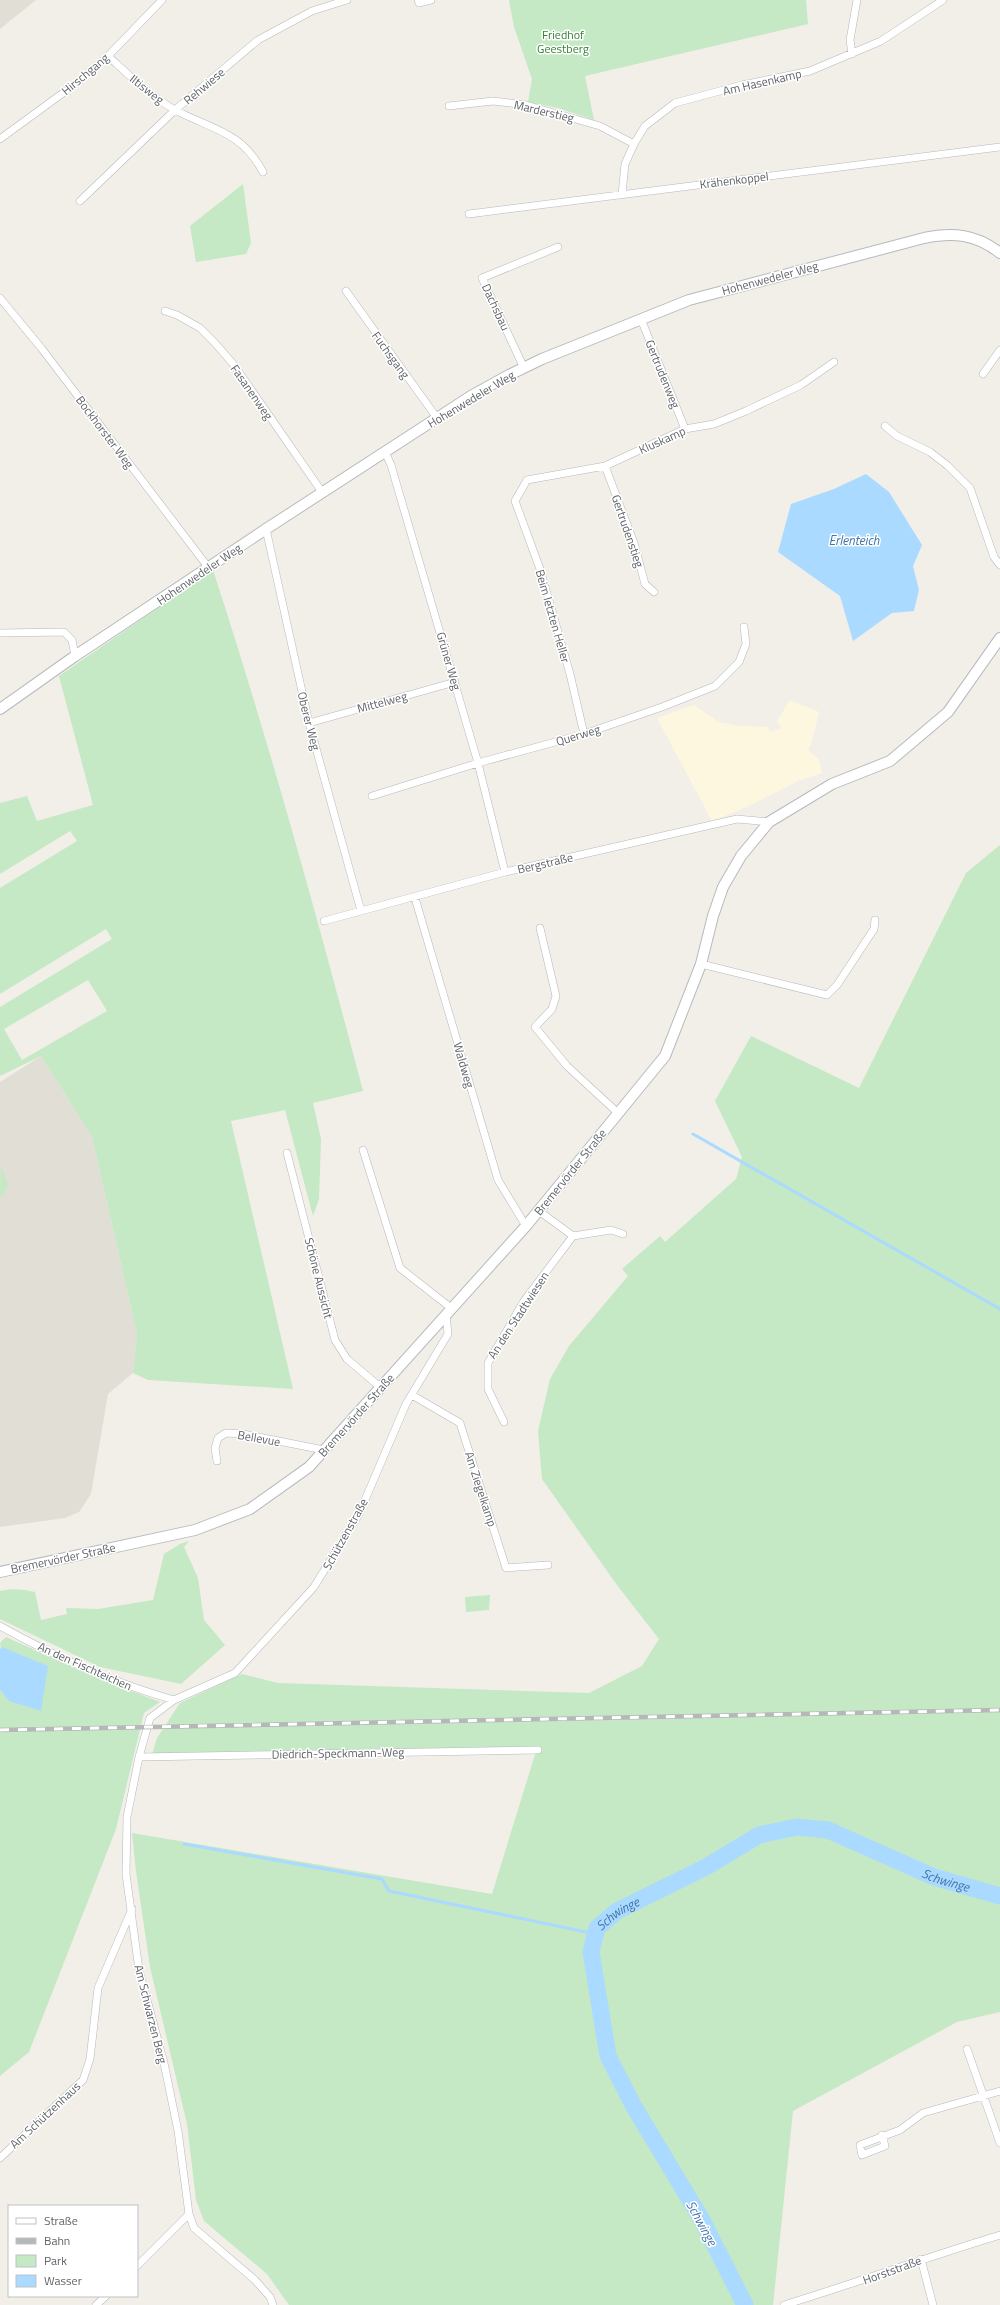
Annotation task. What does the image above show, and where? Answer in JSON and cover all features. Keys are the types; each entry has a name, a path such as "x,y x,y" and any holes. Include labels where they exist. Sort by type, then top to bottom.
{"main road":[{"name":"Hohenwedeler Weg","path":"0,709 208,567 322,492 471,396 524,368 641,318 702,296 941,234 958,234 973,237 1000,254"},
{"name":"Bremervörder Straße","path":"0,1572 195,1530 250,1509 309,1467 539,1211 665,1056 701,964 713,916 723,887 741,856 769,822 832,784 890,761 948,712 1000,638"}],"street":[{"name":"Hirschgang","path":"0,139 78,82 108,56 162,0"},
{"name":"Rehwiese","path":"80,201 176,110 258,40 312,11 347,0"},
{"path":"418,0 419,3 431,0"},
{"path":"852,54 850,40 857,0"},
{"name":"Am Hasenkamp","path":"622,194 625,164 634,144 645,126 675,103 742,85 810,71 881,41 943,0"},
{"name":"Iltisweg","path":"108,56 147,91 176,110 232,136 254,155 263,172"},
{"name":"Marderstieg","path":"448,106 493,101 526,105 600,126 634,144"},
{"name":"Krähenkoppel","path":"469,214 1000,147"},
{"name":"Dachsbau","path":"524,368 482,278 558,247"},
{"name":"Fuchsgang","path":"346,291 437,418"},
{"name":"Bockhorster Weg","path":"0,298 46,355 208,567"},
{"name":"Fasanenweg","path":"165,311 177,315 200,328 215,343 234,365 322,492"},
{"name":"Gertrudenweg","path":"641,318 685,429"},
{"path":"983,374 1000,350"},
{"name":"Kluskamp","path":"515,500 527,480 605,466 685,429 714,424 746,411 801,385 834,362"},
{"path":"885,426 897,436 930,452 948,466 970,488 994,558 1000,565"},
{"name":"Grüner Weg","path":"385,452 391,465 455,682 478,763 505,872"},
{"name":"Gertrudenstieg","path":"605,466 634,543 645,584 654,592"},
{"name":"Beim letzten Heller","path":"515,500 540,569 570,674 584,734"},
{"name":"Oberer Weg","path":"266,529 309,722 361,911"},
{"name":"Querweg","path":"372,796 478,763 584,734 662,707 715,686 739,662 746,644 744,627"},
{"path":"0,633 64,632 72,640 76,656"},
{"name":"Mittelweg","path":"309,722 455,682"},
{"name":"Bergstraße","path":"324,921 415,898 505,872 737,819 769,822"},
{"name":"Waldweg","path":"415,898 498,1180 526,1226"},
{"path":"701,964 827,995 837,986 874,929 876,920"},
{"path":"540,928 556,996 552,1009 535,1027 567,1066 618,1113"},
{"path":"363,1150 400,1268 448,1311"},
{"name":"Schöne Aussicht","path":"287,1152 335,1340 347,1359 380,1388"},
{"path":"539,1211 573,1236 611,1230 623,1234"},
{"name":"An den Stadtwiesen","path":"504,1422 488,1389 488,1363 524,1301 573,1236"},
{"name":"Schützenstraße","path":"174,1700 236,1672 314,1587 359,1514 406,1404 448,1334 448,1311"},
{"name":"Am Ziegelkamp","path":"412,1395 460,1423 506,1568 548,1565"},
{"name":"Bellevue","path":"217,1461 215,1448 218,1438 226,1433 242,1434 324,1450"},
{"name":"An den Fischteichen","path":"0,1626 26,1640 139,1690 174,1700"},
{"name":"Am Schwarzen Berg","path":"174,1700 150,1718 139,1757 127,1817 126,1874 132,1909 139,1970 164,2062 178,2131 189,2214 194,2228 255,2280 270,2297 272,2305"},
{"name":"Diedrich-Speckmann-Weg","path":"139,1757 538,1750"},
{"name":"Am Schützenhaus","path":"0,2158 83,2080 90,2059 98,1988 132,1909"},
{"path":"967,2049 1000,2143"},
{"path":"882,2135 900,2130 923,2113 982,2094 1000,2090"},
{"path":"138,2265 189,2214"},
{"name":"Horststraße","path":"784,2305 857,2282 921,2259 1000,2235"},
{"path":"921,2259 933,2305"},
{"path":"96,2305 105,2297"}],"shaded area":[{"path":"0,0 36,0 0,29"},
{"path":"790,700 819,712 811,744 808,750 819,759 822,773 800,780 747,807 712,821 657,718 694,705 719,722 740,726 768,727 770,732 782,728 777,721"},
{"path":"41,1056 92,1137 137,1334 133,1373 108,1394 91,1494 79,1512 65,1518 0,1527 0,1082"}],"green space":[{"name":"Friedhof Geestberg","path":"509,0 806,0 808,24 585,76 594,120 558,108 528,102 532,79 514,27"},
{"path":"243,184 251,243 246,254 196,262 190,226"},
{"path":"213,570 254,699 292,829 363,1091 313,1103 321,1139 319,1199 313,1216 285,1110 231,1121 293,1389 148,1380 133,1373 137,1334 92,1137 41,1056 0,1076 0,1007 112,939 106,929 0,994 0,888 77,841 70,831 0,874 0,803 27,796 37,821 93,805 59,676","holes":["88,980 107,1011 22,1060 4,1029"]},
{"path":"1000,845 1000,2012 957,2022 793,2111 773,2305 289,2305 267,2274 204,2221 196,2200 187,2124 150,1967 132,1833 492,1894 537,1748 152,1755 157,1738 180,1703 242,1674 278,1683 589,1693 642,1666 659,1639 617,1585 542,1479 538,1431 550,1379 569,1346 628,1276 622,1269 660,1236 665,1242 736,1179 742,1157 715,1101 751,1036 859,1088 966,873"},
{"path":"1,1167 8,1184 4,1195 0,1196"},
{"path":"189,1541 184,1547 198,1578 204,1620 225,1645 181,1684 100,1667 0,1619 0,1591 9,1589 35,1592 41,1620 67,1614 66,1608 98,1609 153,1600 164,1554 180,1544"},
{"path":"490,1595 489,1610 466,1612 465,1597"},
{"path":"6,1637 90,1675 160,1702 144,1713 116,1829 29,2052 0,2076 0,1690 9,1701 0,1643"}],"water":[{"name":"Erlenteich","path":"866,474 889,492 922,545 913,566 919,590 914,611 892,613 853,641 840,596 778,552 791,504 834,489"},
{"path":"2,1647 48,1666 41,1711 9,1701 0,1690 0,1649"}],"waterway":[{"path":"693,1134 1000,1309"},
{"name":"Schwinge","path":"745,2305 702,2220 633,2105 608,2056 591,1952 597,1928 617,1911 706,1867 759,1835 797,1827 828,1830 934,1877 1000,1896"},
{"path":"184,1844 382,1879 389,1891 596,1934"}],"railway":[{"path":"0,1730 1000,1710"}]}
